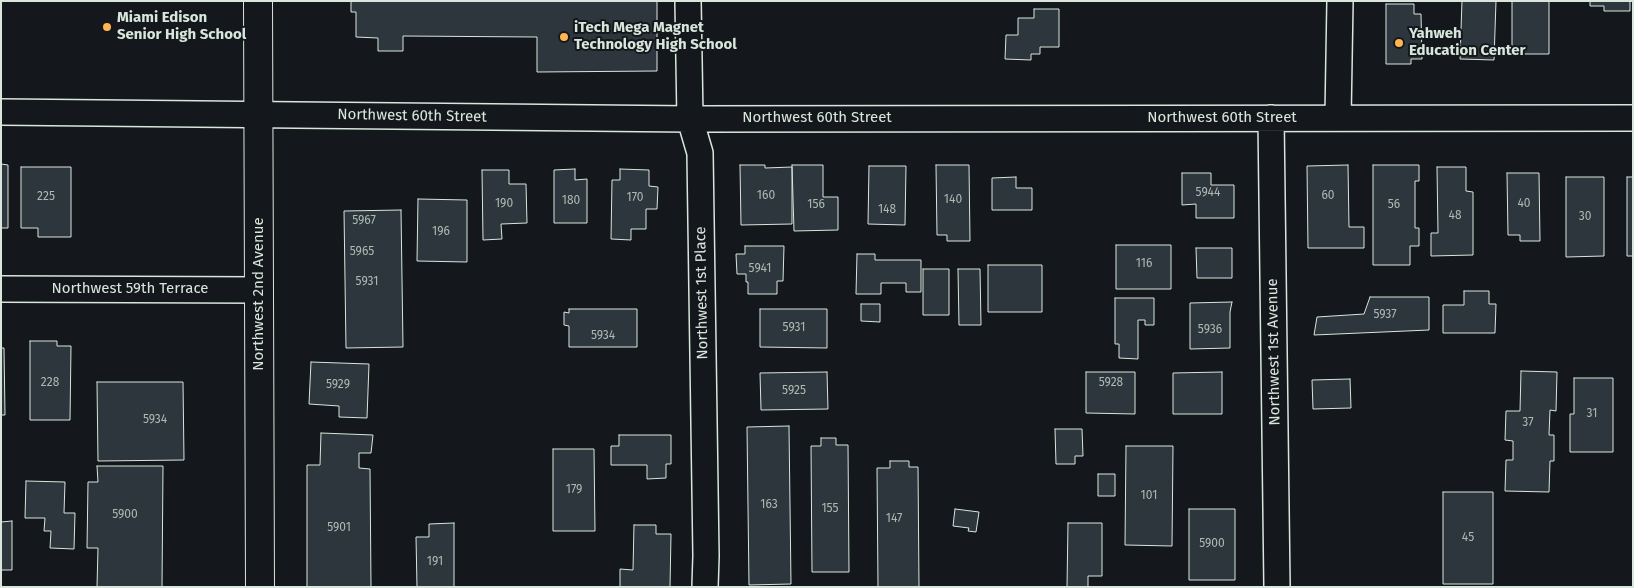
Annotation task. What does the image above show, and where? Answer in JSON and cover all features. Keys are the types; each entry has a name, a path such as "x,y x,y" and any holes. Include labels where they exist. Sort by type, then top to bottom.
{"street":[{"name":"Northwest 2nd Avenue","path":"258,1 260,587"},
{"name":"Northwest 1st Place","path":"688,1 690,119 700,152 705,587"},
{"path":"1338,117 1340,1"},
{"name":"Northwest 60th Street","path":"1,112 690,119 1633,118"},
{"name":"Northwest 1st Avenue","path":"1271,118 1277,587"},
{"name":"Northwest 59th Terrace","path":"1,288 259,290"}],"building":[{"name":"iTech Mega Magnet Technology High School","path":"351,1 657,1 657,71 537,72 537,37 403,36 403,51 378,51 378,38 356,37 356,12 351,12"},
{"path":"1462,1 1496,1 1494,60 1460,59"},
{"path":"1512,1 1549,1 1549,54 1512,54"},
{"path":"1590,1 1630,1 1630,11 1604,11 1604,6 1590,6"},
{"path":"1386,4 1414,4 1414,14 1421,14 1422,59 1411,59 1411,64 1386,64"},
{"path":"1034,9 1059,9 1059,47 1040,47 1040,54 1031,54 1031,60 1005,59 1006,35 1018,35 1018,18 1034,18"},
{"path":"1,164 8,165 8,228 1,228"},
{"path":"740,165 765,165 765,168 792,167 792,224 741,225"},
{"path":"792,165 823,165 823,197 838,197 838,230 794,231"},
{"path":"936,165 969,165 970,241 947,241 947,235 937,235"},
{"path":"1348,165 1349,227 1364,227 1364,248 1308,248 1307,166"},
{"path":"1373,165 1419,165 1419,181 1415,181 1415,228 1419,228 1419,246 1410,246 1410,265 1373,265"},
{"path":"869,166 906,166 905,225 868,224"},
{"path":"21,167 71,167 71,237 38,237 38,228 21,228"},
{"path":"1437,167 1466,167 1466,191 1473,192 1473,255 1431,256 1431,233 1438,233"},
{"path":"575,169 575,180 587,179 587,223 554,223 554,170"},
{"path":"620,169 649,170 649,186 658,187 657,209 646,209 646,229 631,229 631,240 611,239 612,180 620,180"},
{"path":"482,170 509,170 509,184 526,184 527,223 501,224 502,239 483,240"},
{"path":"1182,173 1211,173 1211,185 1234,185 1234,218 1196,218 1196,204 1182,205"},
{"path":"1507,173 1539,173 1540,241 1520,241 1520,235 1508,235"},
{"path":"1016,177 1016,188 1032,188 1032,210 992,210 992,178"},
{"path":"1566,177 1604,177 1604,256 1566,257"},
{"path":"1627,177 1633,177 1633,256 1627,256"},
{"path":"418,199 467,200 467,262 417,261"},
{"path":"401,210 403,347 346,348 344,211"},
{"path":"1116,245 1171,245 1171,289 1116,289"},
{"path":"745,246 784,246 783,281 777,281 777,294 748,294 746,274 737,274 736,254 745,254"},
{"path":"1196,248 1232,248 1232,278 1197,278"},
{"path":"857,254 875,254 875,260 921,260 921,292 906,292 906,283 881,283 881,294 856,294"},
{"path":"988,265 1042,265 1042,312 988,312"},
{"path":"923,269 949,269 949,315 923,315"},
{"path":"958,269 980,269 981,325 959,325"},
{"path":"1464,291 1489,291 1489,304 1496,304 1495,333 1443,333 1443,305 1464,305"},
{"path":"1370,297 1429,297 1429,330 1314,335 1317,317 1364,314"},
{"path":"1115,298 1154,298 1154,325 1145,325 1145,320 1138,320 1138,359 1119,358 1119,344 1115,344"},
{"path":"1232,302 1230,312 1230,348 1190,349 1190,303"},
{"path":"861,304 880,304 880,322 861,321"},
{"path":"569,309 637,309 637,347 569,347 569,326 564,325 564,312 569,313"},
{"path":"760,309 827,309 827,348 760,347"},
{"path":"30,341 57,341 57,346 71,346 70,420 30,420"},
{"path":"1,348 4,348 5,415 1,415"},
{"path":"311,362 369,364 367,418 339,417 339,406 309,404"},
{"path":"1521,371 1557,372 1556,411 1550,410 1549,435 1554,435 1554,461 1550,461 1549,492 1505,491 1506,460 1513,460 1513,441 1505,440 1506,411 1520,411"},
{"path":"827,372 828,409 761,410 760,373"},
{"path":"1086,372 1135,372 1135,414 1086,413"},
{"path":"1222,372 1222,414 1173,414 1173,373"},
{"path":"1574,378 1613,378 1613,452 1570,452 1570,414 1574,414"},
{"path":"1350,379 1351,408 1313,409 1312,380"},
{"path":"97,382 183,382 184,460 98,461"},
{"path":"789,426 791,584 749,585 747,427"},
{"path":"1055,429 1082,429 1083,456 1075,456 1075,464 1056,464"},
{"path":"321,433 373,435 371,453 359,453 359,468 370,469 371,587 307,587 307,465 320,465"},
{"path":"619,435 671,435 671,464 666,464 666,478 647,479 647,465 611,465 611,446 619,446"},
{"path":"821,438 836,438 836,445 848,445 849,572 812,572 811,446 821,446"},
{"path":"1126,446 1173,446 1172,546 1125,545"},
{"path":"553,449 594,449 595,531 553,531"},
{"path":"890,461 909,461 909,467 918,467 919,587 878,587 877,468 890,468"},
{"path":"97,466 163,466 162,587 97,587 98,548 87,548 88,482 98,482"},
{"path":"1098,474 1115,474 1115,496 1098,496"},
{"path":"26,481 65,482 64,513 75,513 74,549 50,548 51,531 44,531 45,518 25,518"},
{"path":"1443,492 1493,492 1493,584 1443,584"},
{"path":"955,509 979,512 976,532 968,531 969,528 953,526"},
{"path":"1189,509 1235,509 1235,580 1189,580"},
{"path":"12,521 12,570 1,570 1,522"},
{"path":"454,523 454,587 417,587 416,537 429,537 429,524"},
{"path":"1068,523 1102,523 1102,576 1088,576 1088,587 1067,587"},
{"path":"634,525 656,525 656,534 671,534 670,587 620,587 620,569 633,570"}],"place":[{"name":"Miami Edison Senior High School","path":"107,27"},
{"name":"iTech Mega Magnet Technology High School","path":"564,37"},
{"name":"Yahweh Education Center","path":"1399,43"}]}
